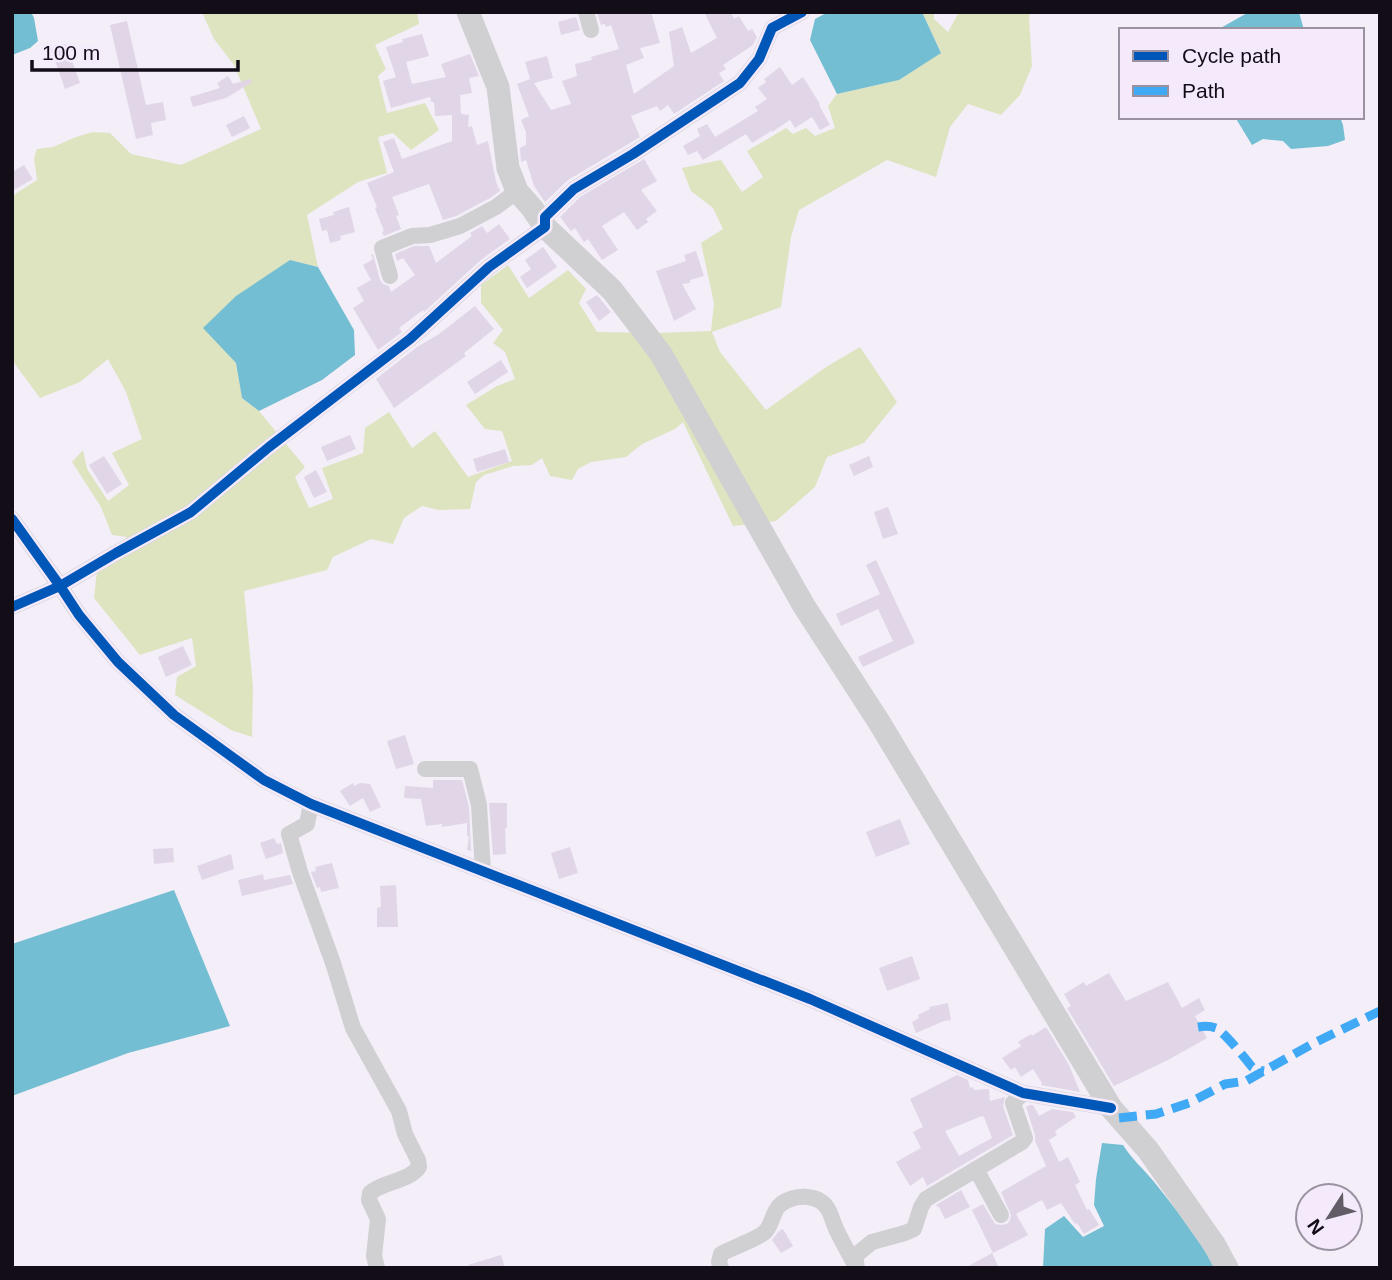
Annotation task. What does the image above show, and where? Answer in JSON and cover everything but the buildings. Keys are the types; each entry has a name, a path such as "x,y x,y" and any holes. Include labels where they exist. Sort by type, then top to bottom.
{"main road":[{"path":"468,12 498,87 508,168 517,191 545,227 612,290 661,354 804,606 879,722 1111,1108 1148,1150 1214,1244 1227,1268"}],"street":[{"path":"586,12 591,30"},
{"path":"12,607 60,586 191,512 269,447 410,339 489,267 545,227 545,217 574,189 633,154 740,83 759,59 772,28 802,12"},
{"path":"390,276 382,247 412,236 430,235 460,226 496,207 517,191"},
{"path":"12,519 79,615 118,662 174,715 264,780 311,804 810,999 1023,1093 1111,1108"},
{"path":"425,769 470,769 479,805 483,871"},
{"path":"311,804 307,824 289,834 300,872 353,1028 399,1111 419,1167 414,1173 377,1187 370,1193 369,1200 378,1219 374,1256 377,1268"},
{"path":"856,1266 855,1256 872,1242 914,1229 926,1199 1023,1142 1025,1138 1013,1103 1023,1093"},
{"path":"976,1168 1000,1215"},
{"path":"721,1268 721,1254 763,1234 781,1204 800,1196 822,1202 828,1209 856,1266"}],"green space":[{"path":"202,12 417,12 419,24 375,45 386,69 378,76 387,113 425,103 439,130 411,150 393,133 378,137 387,173 358,182 307,215 318,267 290,260 236,363 242,398 259,411 305,467 295,477 309,508 333,499 322,468 363,453 365,428 389,412 412,448 435,431 468,477 512,461 502,431 485,429 466,405 497,386 515,379 505,352 493,343 503,330 481,303 481,285 508,265 529,298 568,270 586,289 579,303 597,332 711,331 714,303 701,243 723,229 713,208 691,191 682,168 721,160 742,192 763,177 747,151 786,128 793,134 806,128 815,136 835,128 828,106 837,94 899,80 941,52 922,12 934,12 934,19 948,32 959,12 1031,12 1032,66 1020,95 1001,115 968,104 950,127 936,177 887,160 799,210 791,237 781,307 712,332 720,352 766,410 826,367 860,347 897,402 864,443 827,457 815,487 776,521 733,526 683,422 675,429 642,444 626,457 591,462 578,469 572,480 550,476 542,458 532,465 513,466 484,475 476,482 470,509 439,510 422,506 404,518 393,544 371,539 333,557 327,570 244,591 253,687 252,737 231,730 175,695 177,677 196,666 192,638 140,655 94,598 98,561 127,537 112,535 101,507 72,462 83,450 87,469 108,501 129,485 112,453 142,439 126,392 108,359 80,382 40,398 12,360 12,196 37,180 34,158 37,149 53,147 93,132 110,133 131,154 181,165 261,129 234,65 214,39"}],"water":[{"path":"12,12 31,12 38,41 30,48 12,55"},
{"path":"828,12 922,12 941,53 899,80 837,94 810,40 815,19"},
{"path":"1249,12 1299,12 1303,28 1221,28"},
{"path":"1236,119 1341,119 1343,125 1345,140 1328,146 1291,149 1283,141 1263,139 1252,145"},
{"path":"290,260 318,267 354,330 355,355 322,380 259,411 242,398 236,363 203,328 236,296"},
{"path":"174,890 230,1026 128,1053 12,1096 12,944"},
{"path":"1102,1143 1123,1145 1171,1203 1216,1268 1043,1268 1045,1229 1064,1216 1083,1237 1104,1226 1094,1205"}],"marked path":[{"path":"1119,1118 1156,1114 1189,1103 1225,1084 1246,1081 1314,1043 1380,1011"},
{"path":"1198,1027 1207,1026 1220,1030 1252,1067 1264,1071"}],"cycle path":[{"path":"12,607 60,586 191,512 269,447 410,339 489,267 545,227 545,217 574,189 633,154 740,83 759,59 772,28 802,12"},
{"path":"12,519 79,615 118,662 174,715 264,780 311,804 810,999 1023,1093 1111,1108"}]}
